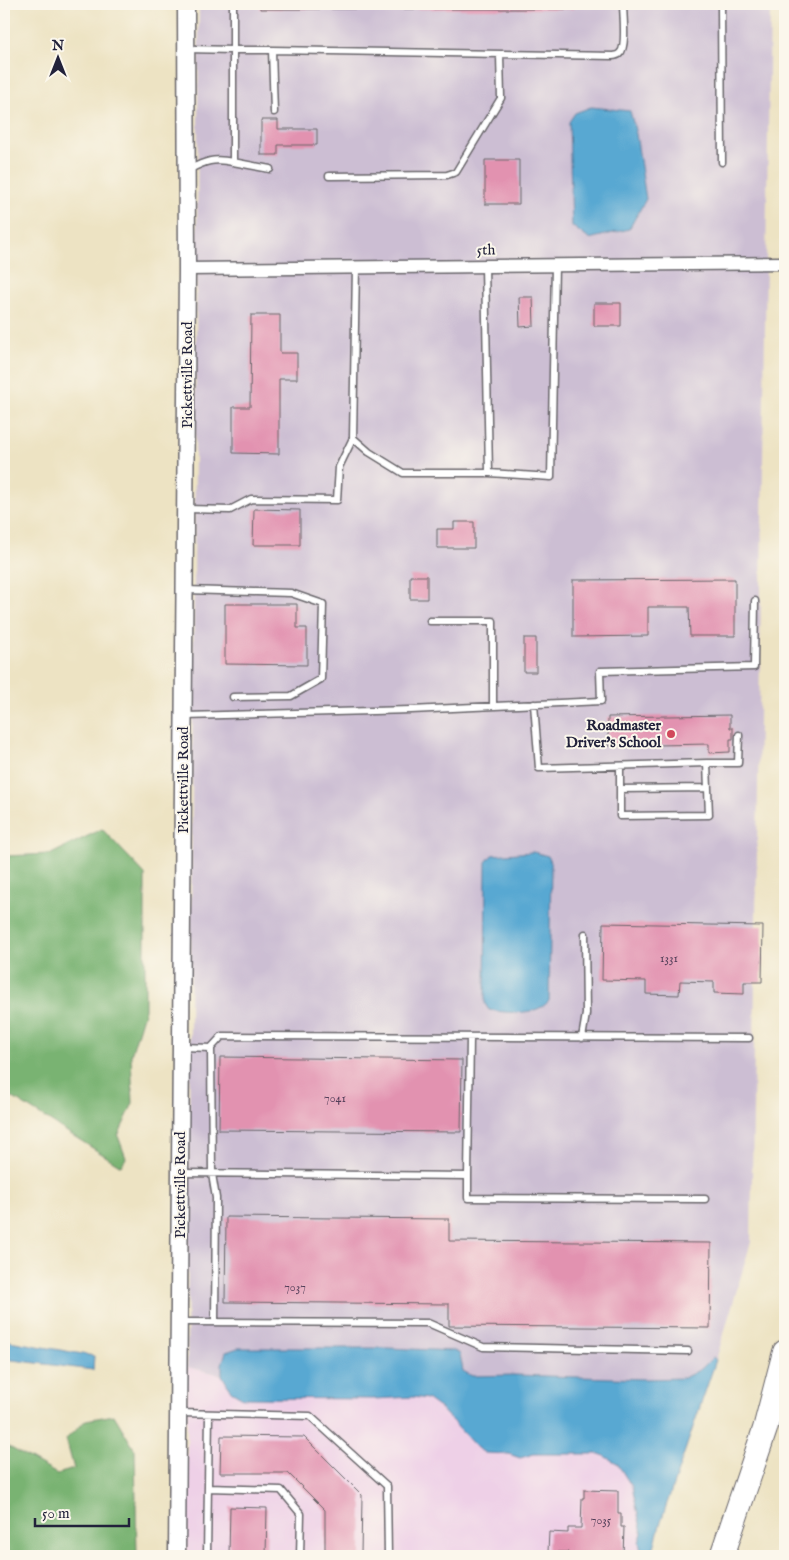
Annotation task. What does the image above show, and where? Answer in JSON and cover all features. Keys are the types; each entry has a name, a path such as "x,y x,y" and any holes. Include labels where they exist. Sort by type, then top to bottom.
{"highway":[{"path":"722,1556 765,1429 785,1352"}],"street":[{"name":"Pickettville Road","path":"177,1556 186,509 186,4"},
{"name":"5th","path":"187,269 785,263"}],"lane":[{"path":"233,4 233,162"},
{"path":"186,49 618,55 622,51 624,42 623,4"},
{"path":"721,4 722,162"},
{"path":"272,50 274,112"},
{"path":"329,176 447,175 456,172 501,98 500,54"},
{"path":"187,171 204,162 217,159 270,169"},
{"path":"485,266 489,473"},
{"path":"352,438 369,452 403,473 489,473 551,477 555,266"},
{"path":"186,509 230,510 251,498 337,500 339,467 352,438 356,267"},
{"path":"185,590 292,593 323,604 321,679 291,696 233,696"},
{"path":"184,716 411,710 601,701 600,671 754,667 755,601"},
{"path":"430,621 493,621 493,706"},
{"path":"534,704 539,768 738,763 740,736"},
{"path":"620,766 620,816 709,815 707,763"},
{"path":"620,789 708,788"},
{"path":"582,1038 586,1014 585,934"},
{"path":"215,1322 216,1198 212,1174 211,1048 222,1036 749,1038"},
{"path":"470,1038 468,1198 705,1199"},
{"path":"181,1047 211,1048"},
{"path":"180,1173 468,1176"},
{"path":"179,1322 428,1324 484,1348 688,1351"},
{"path":"178,1413 310,1416 387,1486 388,1556"},
{"path":"207,1556 209,1414"},
{"path":"208,1488 281,1490 301,1514 300,1556"}],"shaded area":[{"path":"199,4 770,4 751,1242 716,1360 713,1358 701,1369 684,1378 472,1376 463,1371 460,1354 388,1348 222,1364 222,1375 187,1367"},
{"path":"187,1367 222,1375 231,1391 243,1398 374,1399 413,1397 427,1399 441,1409 485,1453 509,1454 520,1458 534,1454 600,1454 617,1463 632,1487 642,1533 639,1542 642,1555 653,1551 651,1556 187,1556"}],"green space":[{"path":"102,829 145,874 145,1009 131,1055 133,1103 118,1136 126,1158 121,1166 4,1092 4,856 51,854"},
{"path":"114,1415 135,1450 137,1556 4,1556 4,1444 57,1474 74,1469 66,1439 86,1420"}],"water":[{"path":"591,107 630,111 636,134 646,199 629,229 589,239 572,226 569,122 575,113"},
{"path":"533,852 548,856 551,863 549,1001 537,1009 529,1011 505,1012 489,1010 485,1004 486,862 492,855"},
{"path":"4,1340 94,1356 93,1370 4,1359"},
{"path":"238,1348 388,1348 454,1351 460,1354 463,1371 472,1376 684,1378 701,1369 713,1357 716,1360 661,1521 653,1551 642,1556 639,1542 642,1533 632,1487 617,1463 600,1454 534,1454 520,1458 509,1454 485,1453 477,1448 441,1409 427,1399 413,1397 374,1399 243,1398 231,1391 222,1375 222,1364 226,1352"}],"building":[{"path":"260,4 574,4 574,9 260,9"},
{"path":"261,120 278,120 278,129 317,129 317,145 278,145 278,155 261,155"},
{"path":"485,160 519,160 519,204 485,204"},
{"path":"519,297 533,297 534,326 520,327"},
{"path":"594,303 621,303 621,326 594,326"},
{"path":"251,315 280,315 280,353 297,353 297,379 279,379 279,454 233,453 233,407 250,407"},
{"path":"254,509 300,510 300,545 253,545"},
{"path":"454,522 474,522 474,548 437,548 437,529 454,529"},
{"path":"410,576 427,576 427,599 410,599"},
{"path":"735,579 735,636 690,636 689,607 648,607 648,636 573,637 573,580"},
{"path":"225,604 297,604 297,628 307,628 307,665 225,664"},
{"path":"524,638 536,638 536,672 524,672"},
{"name":"Roadmaster Driver's School","path":"730,715 730,728 733,728 733,739 730,739 730,752 709,753 709,744 608,746 608,717"},
{"path":"603,923 763,926 762,982 744,982 744,994 714,993 714,982 680,981 679,995 646,994 646,981 602,980"},
{"path":"220,1057 462,1060 461,1132 219,1130"},
{"path":"226,1217 449,1219 449,1241 711,1243 710,1328 449,1326 449,1304 225,1302"},
{"path":"221,1436 304,1437 362,1495 361,1556 325,1556 325,1510 288,1473 220,1473"},
{"path":"584,1490 618,1491 618,1513 621,1513 621,1527 624,1527 623,1556 568,1556 568,1552 548,1552 549,1532 568,1533 568,1528 581,1528"},
{"path":"230,1507 267,1508 266,1556 229,1556"}],"place":[{"name":"Roadmaster Driver's School","path":"671,734"}]}
